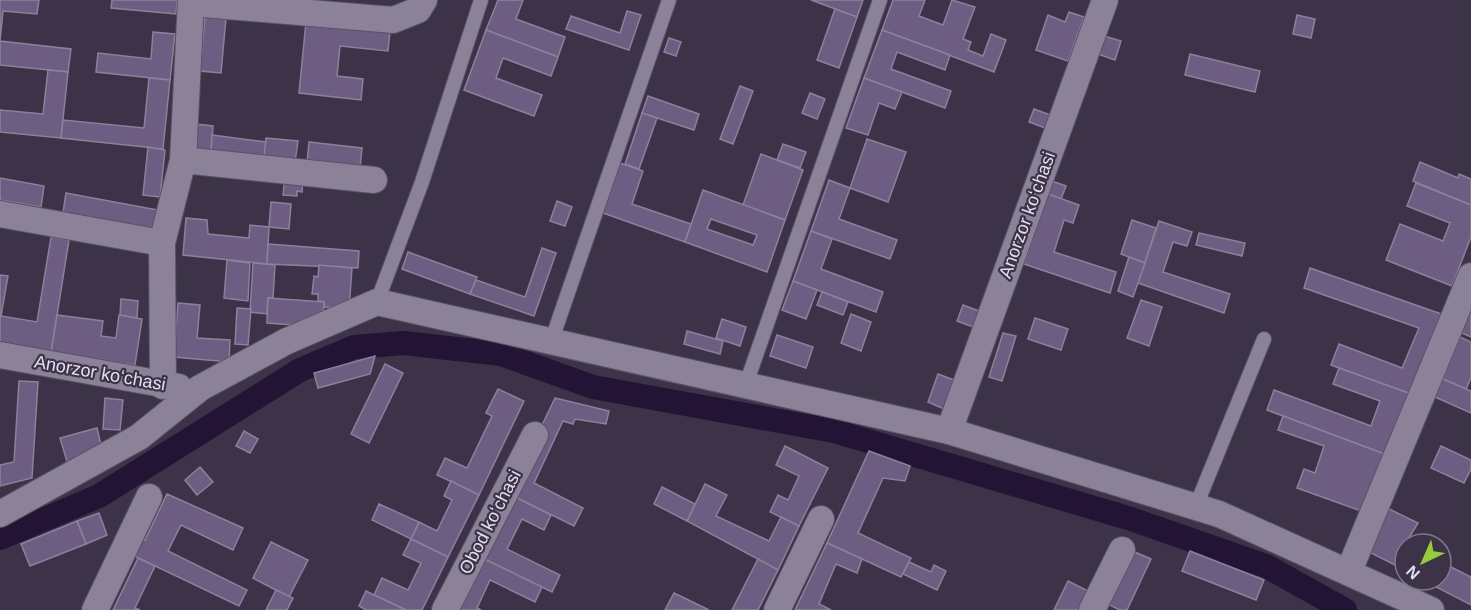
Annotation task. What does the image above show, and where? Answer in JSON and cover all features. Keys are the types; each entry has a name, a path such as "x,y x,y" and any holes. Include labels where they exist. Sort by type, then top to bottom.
{"street":[{"path":"163,386 162,243 183,160 191,2 393,20 418,10 424,0"},
{"name":"Anorzor koʻchasi","path":"949,431 1105,0"},
{"path":"183,160 374,180"},
{"path":"0,214 162,243"},
{"path":"1349,571 1471,276"},
{"path":"0,514 139,437 200,388 287,341 377,302 745,387 949,431 1219,514 1431,610"},
{"name":"Anorzor koʻchasi","path":"0,355 163,386 200,388"},
{"name":"Obod koʻchasi","path":"445,610 535,435"},
{"path":"95,610 149,497"},
{"path":"777,610 821,519"},
{"path":"1092,610 1122,550"}],"lane":[{"path":"377,302 422,182 481,0"},
{"path":"551,342 669,0"},
{"path":"745,387 880,0"},
{"path":"1196,506 1264,339"}],"building":[{"path":"0,0 39,0 37,14 3,11 0,41"},
{"path":"112,0 177,0 176,14 111,8"},
{"path":"498,0 523,0 516,19 565,37 558,57 486,30"},
{"path":"811,0 863,0 857,17"},
{"path":"893,0 925,0 919,16 943,25 952,0 975,7 963,39 971,42 968,50 983,56 991,34 1006,40 994,72 882,30"},
{"path":"835,9 857,17 839,68 817,60"},
{"path":"627,11 641,15 629,50 566,29 571,16 620,33"},
{"path":"1069,12 1084,17 1068,61 1036,50 1048,15 1065,22"},
{"path":"1297,15 1315,19 1311,38 1293,34"},
{"path":"205,16 226,18 221,73 200,71"},
{"path":"306,22 390,31 388,51 340,46 337,76 363,79 361,100 299,93"},
{"path":"486,30 558,57 551,76 503,58 496,78 542,95 534,116 464,90"},
{"path":"882,30 950,55 945,70 897,52 891,69 951,91 945,108 864,78"},
{"path":"153,32 175,34 170,80 96,72 98,53 151,59"},
{"path":"1104,36 1121,41 1115,60 1098,54"},
{"path":"669,38 681,42 676,56 664,52"},
{"path":"0,41 71,49 68,72 0,65"},
{"path":"1190,54 1260,71 1255,92 1185,75"},
{"path":"48,70 68,72 61,138 0,132 0,110 43,114"},
{"path":"149,78 170,80 163,149 61,138 63,120 144,128"},
{"path":"864,78 902,92 895,109 879,103 868,135 846,128"},
{"path":"740,86 753,91 733,144 720,139"},
{"path":"810,93 825,99 817,119 802,113"},
{"path":"648,96 699,114 694,130 642,113"},
{"path":"1034,109 1053,116 1048,129 1029,122"},
{"path":"642,113 657,118 639,169 625,164"},
{"path":"195,124 213,126 211,153 192,153"},
{"path":"212,135 266,142 264,158 211,153"},
{"path":"266,138 298,141 295,162 264,158"},
{"path":"867,139 906,152 888,202 850,188"},
{"path":"309,142 362,148 360,168 307,163"},
{"path":"783,144 806,152 800,168 777,160"},
{"path":"148,147 165,150 160,197 143,195"},
{"path":"761,154 803,170 785,220 743,205"},
{"path":"1420,162 1458,178 1459,174 1471,179 1471,205 1413,181"},
{"path":"620,163 643,171 632,204 691,224 685,242 603,213"},
{"path":"0,178 44,186 41,207 0,200"},
{"path":"285,178 303,180 302,192 297,191 297,196 283,195"},
{"path":"829,180 850,188 839,219 897,240 890,259 811,231"},
{"path":"1052,181 1066,186 1061,199 1048,194"},
{"path":"1416,183 1471,205 1471,237 1452,286 1386,260 1400,224 1443,241 1450,223 1407,206"},
{"path":"703,190 785,220 767,272 685,242","holes":["711,219 757,235 753,245 707,229"]},
{"path":"66,193 158,210 154,230 63,213"},
{"path":"1048,194 1079,205 1073,223 1064,220 1054,252 1116,272 1110,293 1024,264"},
{"path":"557,201 572,207 565,226 550,221"},
{"path":"271,202 291,204 289,229 269,227"},
{"path":"186,218 207,220 208,234 249,238 250,225 269,227 267,264 183,255"},
{"path":"1132,220 1156,228 1145,263 1121,254"},
{"path":"1159,221 1192,232 1187,246 1173,242 1163,272 1230,294 1224,313 1138,283"},
{"path":"811,231 832,239 821,269 883,292 876,312 793,281"},
{"path":"1199,233 1245,243 1242,256 1196,245"},
{"path":"51,237 69,240 51,353 0,345 0,275 8,276 1,316 37,322"},
{"path":"268,244 359,251 358,268 267,264"},
{"path":"542,248 556,253 534,316 470,294 476,280 525,297"},
{"path":"408,252 477,277 470,294 402,269"},
{"path":"1129,257 1145,263 1133,297 1118,291"},
{"path":"227,260 250,263 248,301 224,298"},
{"path":"253,263 275,265 273,298 268,298 267,314 250,312"},
{"path":"319,265 352,268 349,309 324,307 324,302 318,301 318,294 312,294 314,276 318,277"},
{"path":"1310,268 1447,316 1411,394 1331,365 1339,344 1402,368 1419,328 1304,288"},
{"path":"793,281 817,290 806,319 782,310"},
{"path":"822,292 848,302 843,315 817,305"},
{"path":"268,298 324,302 323,320 307,326 267,323"},
{"path":"121,299 138,301 137,318 120,315"},
{"path":"1141,300 1162,307 1149,346 1127,338"},
{"path":"178,303 200,305 197,338 230,340 229,362 174,357"},
{"path":"963,305 979,311 973,327 957,321"},
{"path":"237,308 251,309 248,345 235,344"},
{"path":"1471,308 1471,337 1462,333"},
{"path":"851,314 871,322 861,351 841,343"},
{"path":"57,315 103,321 101,336 116,338 119,315 142,319 135,365 51,353"},
{"path":"1035,318 1068,329 1061,350 1028,339"},
{"path":"722,319 746,327 740,346 716,338"},
{"path":"687,331 723,341 720,354 684,344"},
{"path":"1003,333 1016,336 1002,381 989,377"},
{"path":"777,335 813,347 806,368 770,356"},
{"path":"1460,337 1471,342 1471,378 1466,389 1443,379"},
{"path":"375,356 370,374 318,388 314,373"},
{"path":"385,364 403,373 369,443 351,434"},
{"path":"1339,368 1411,394 1387,455 1267,410 1274,390 1371,426 1380,401 1333,384"},
{"path":"938,374 954,380 944,409 928,402"},
{"path":"1443,379 1471,391 1471,413 1435,397"},
{"path":"19,381 38,382 32,478 0,486 0,465 14,462"},
{"path":"498,389 524,401 479,495 437,475 445,458 467,468 492,416 486,413"},
{"path":"105,398 123,400 120,430 103,429"},
{"path":"555,398 609,411 606,424 575,419 573,424 563,421 534,483 583,508 574,526 509,494"},
{"path":"1283,416 1387,455 1364,512 1297,488 1304,469 1315,473 1324,446 1278,430"},
{"path":"97,428 102,449 68,465 60,438"},
{"path":"244,431 258,439 250,453 236,446"},
{"path":"785,446 828,468 799,526 770,512 778,495 788,500 799,476 776,465"},
{"path":"1441,446 1471,460 1471,469 1464,483 1431,468"},
{"path":"869,451 910,466 905,481 883,478 858,533 911,558 901,577 827,543"},
{"path":"200,467 213,482 197,495 185,480"},
{"path":"451,481 479,495 448,557 411,539 419,522 437,531 452,500 444,496"},
{"path":"705,484 727,495 716,516 769,541 781,517 799,526 778,570 687,521"},
{"path":"662,487 695,504 687,521 654,504"},
{"path":"167,494 243,528 233,550 181,525 168,551 247,590 239,606 134,556 142,539 145,540"},
{"path":"509,494 551,515 544,530 522,519 507,549 560,575 552,592 478,556"},
{"path":"379,504 419,522 411,539 372,520"},
{"path":"1383,506 1418,523 1412,532 1393,532 1393,564 1365,550"},
{"path":"99,513 107,535 86,544 77,521"},
{"path":"77,521 86,544 30,566 21,544"},
{"path":"411,539 448,557 422,610 406,610 374,595 382,578 408,590 421,563 403,555"},
{"path":"271,542 308,560 289,597 253,578"},
{"path":"827,543 862,559 857,573 836,564 819,604 831,610 795,610"},
{"path":"1130,550 1151,559 1127,610 1120,610 1105,603"},
{"path":"1190,551 1264,580 1256,600 1182,571"},
{"path":"478,556 542,587 535,602 490,580 477,608 481,610 451,610"},
{"path":"138,558 155,566 135,608 140,610 113,610"},
{"path":"758,559 778,570 758,610 732,610"},
{"path":"909,562 931,572 934,565 946,571 937,590 903,574"},
{"path":"1453,568 1471,577 1471,605 1446,592 1453,592"},
{"path":"1068,581 1090,592 1081,610 1054,610"},
{"path":"276,590 293,598 287,610 266,610"},
{"path":"366,591 406,610 366,610 359,606"},
{"path":"674,593 709,610 665,610"}],"waterway":[{"path":"0,538 99,496 300,370 354,347 404,343 501,354 593,387 834,431 1128,518 1266,566 1345,610"}]}
